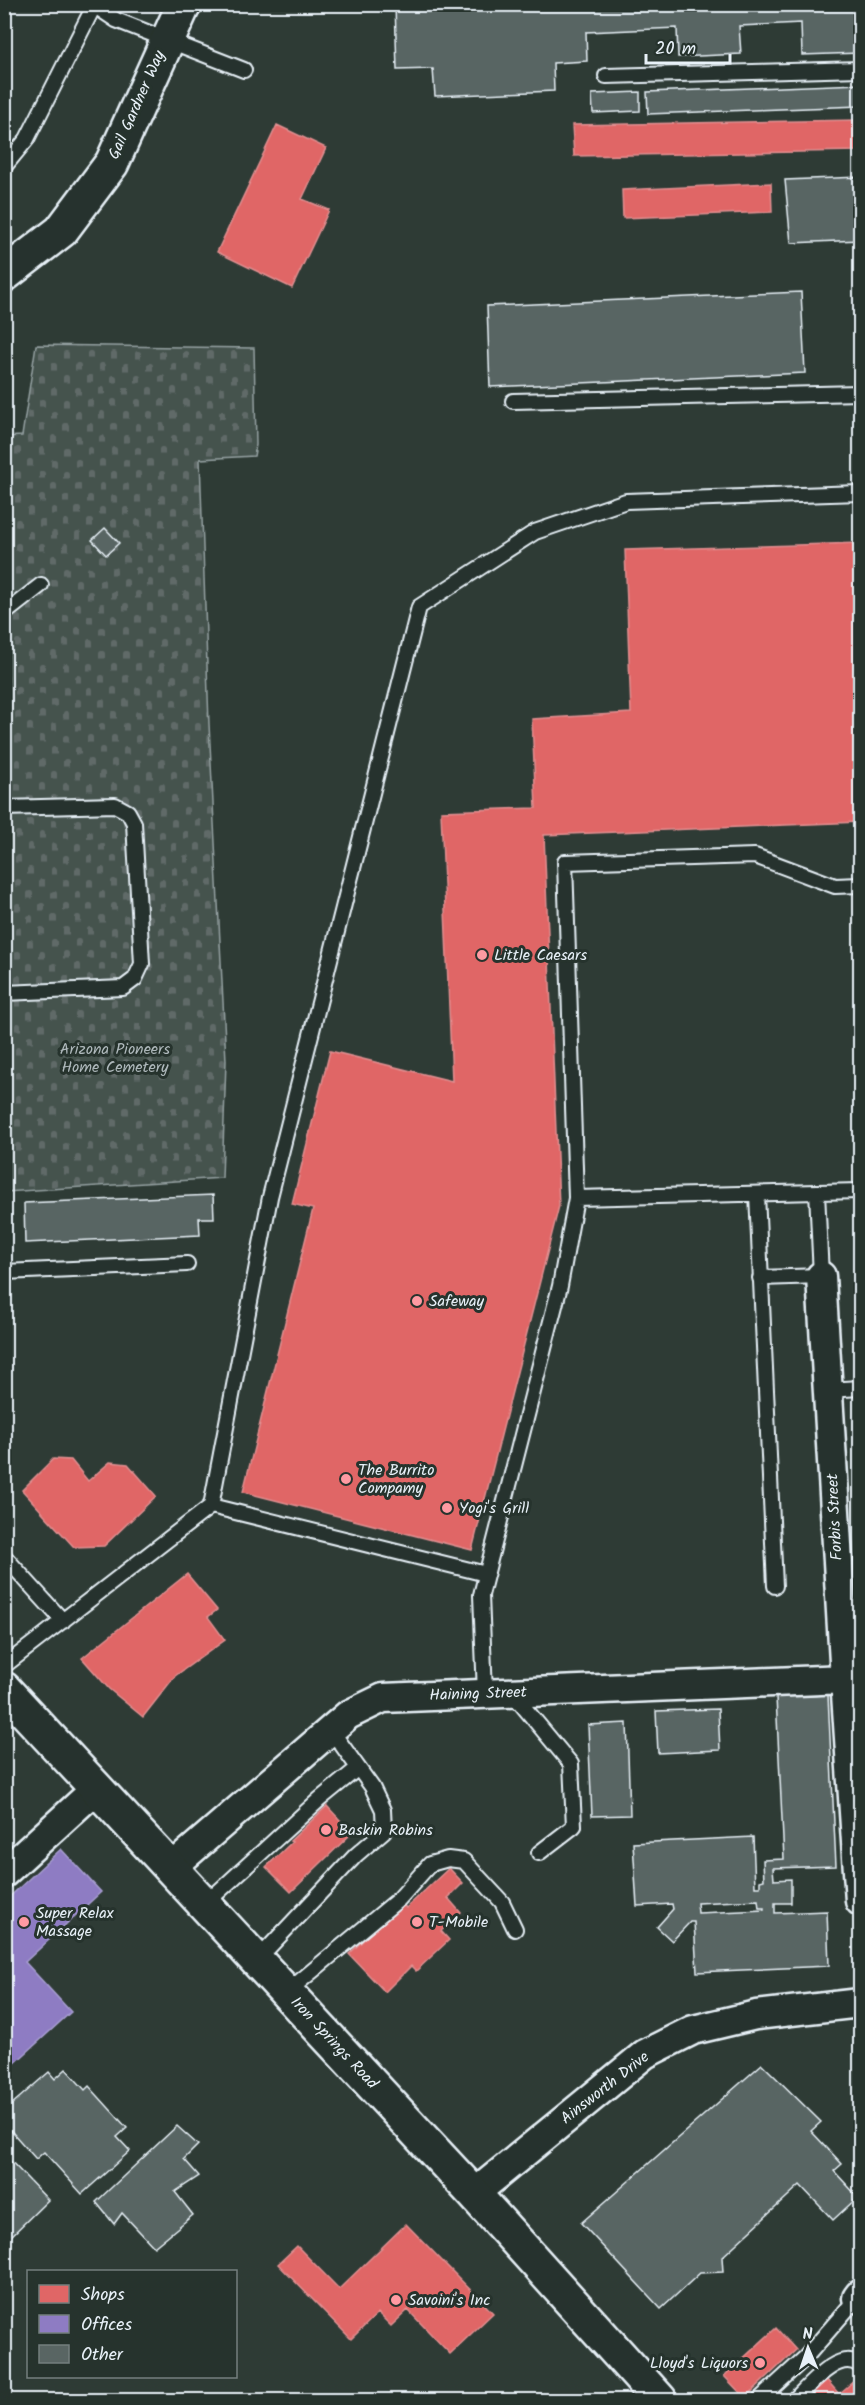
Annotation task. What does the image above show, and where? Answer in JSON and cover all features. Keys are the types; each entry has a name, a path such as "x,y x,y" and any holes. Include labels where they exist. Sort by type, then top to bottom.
{"main road":[{"name":"Gail Gardner Way","path":"4,275 61,231 112,163 184,4"},
{"name":"Iron Springs Road","path":"4,1689 98,1787 474,2194 660,2400"}],"street":[{"name":"Forbis Street","path":"822,1276 845,1679 861,1901"},
{"name":"Haining Street","path":"171,1868 348,1716 383,1698 845,1679"},
{"path":"4,1873 98,1787"},
{"name":"Ainsworth Drive","path":"474,2194 645,2054 693,2030 756,2015 861,2003"}],"lane":[{"path":"4,166 27,139 95,5 116,20 244,70"},
{"path":"606,76 861,69"},
{"path":"513,401 861,393"},
{"path":"4,1666 211,1506 270,1197 418,607 535,532 626,501 861,493"},
{"path":"4,614 41,585"},
{"path":"4,808 115,805 128,812 134,823 142,964 135,979 123,988 4,993"},
{"path":"539,1852 574,1826 571,1764 498,1693 481,1595 560,1286 576,1198 565,862 755,856 836,885 861,885"},
{"path":"576,1198 861,1191"},
{"path":"760,1278 822,1276 817,1192"},
{"path":"757,1194 775,1586"},
{"path":"4,1272 187,1264"},
{"path":"828,1390 861,1388"},
{"path":"211,1506 486,1574"},
{"path":"4,1556 63,1621"},
{"path":"257,1960 325,1887 384,1831 383,1810 372,1786 331,1730"},
{"path":"205,1904 320,1799 358,1768"},
{"path":"287,1992 399,1899 430,1864 448,1858 464,1861 502,1902 515,1929"},
{"path":"759,2400 805,2358 859,2296"},
{"path":"794,2400 826,2370 842,2361 857,2363 861,2367"}],"green space":[{"name":"Arizona Pioneers Home Cemetery","path":"36,345 254,348 256,445 254,456 200,459 209,724 226,1061 222,1178 5,1192 4,437 22,436"}],"building: Shops":[{"path":"860,120 860,151 574,156 572,125"},
{"path":"277,125 326,148 302,199 329,210 292,288 217,252"},
{"path":"771,183 772,212 623,218 622,190"},
{"path":"860,543 860,822 544,835 559,1206 472,1550 243,1492 313,1209 292,1204 330,1051 452,1081 441,811 536,808 532,719 631,713 625,550"},
{"path":"53,1459 71,1460 88,1481 110,1462 128,1464 156,1496 104,1546 74,1547 22,1490"},
{"path":"187,1574 217,1610 208,1617 225,1640 175,1676 143,1717 109,1689 82,1658"},
{"path":"327,1806 352,1833 291,1892 266,1867"},
{"name":"T-Mobile","path":"449,1868 463,1883 448,1898 461,1913 441,1931 449,1940 416,1971 411,1966 385,1992 349,1954 402,1903 406,1908"},
{"name":"Savoini's Inc","path":"406,2224 493,2313 450,2354 408,2310 391,2326 378,2313 351,2339 278,2264 297,2246 339,2289"},
{"name":"Lloyd's Liquors","path":"776,2328 796,2350 745,2398 724,2376"},
{"path":"826,2379 839,2394 855,2380 860,2386 860,2400 803,2400"}],"building: Offices":[{"path":"61,1849 101,1892 25,1962 71,2012 14,2064 4,2054 4,1902"}],"building: Other":[{"path":"395,4 860,4 860,53 802,55 801,23 739,26 741,54 678,57 677,28 586,32 587,61 553,63 554,91 435,96 433,69 397,70"},
{"path":"860,84 860,106 648,114 647,92"},
{"path":"640,92 640,111 593,113 592,94"},
{"path":"860,177 860,240 791,243 785,180"},
{"path":"801,292 805,373 490,387 487,306"},
{"path":"105,528 119,543 106,555 92,540"},
{"path":"213,1195 214,1218 199,1218 200,1235 25,1243 24,1203"},
{"path":"828,1695 836,1866 773,1868 774,1880 791,1879 791,1903 775,1903 775,1913 827,1911 829,1966 697,1972 694,1922 690,1922 672,1941 657,1927 673,1909 672,1904 637,1906 633,1843 753,1837 755,1887 760,1887 760,1881 764,1880 763,1860 784,1859 776,1697","holes":["758,1900 759,1908 764,1908 764,1910 698,1913 697,1903"]},
{"path":"718,1709 720,1750 658,1753 656,1711"},
{"path":"627,1723 630,1815 592,1816 588,1725"},
{"path":"762,2064 821,2122 811,2131 842,2164 834,2171 858,2197 833,2220 800,2185 722,2257 723,2272 700,2273 661,2309 581,2223"},
{"path":"66,2069 85,2090 89,2086 127,2128 117,2137 130,2151 82,2194 44,2152 36,2159 4,2123 4,2111 49,2072 55,2079"},
{"path":"177,2126 198,2145 184,2159 199,2176 175,2192 193,2215 154,2247 122,2213 114,2224 96,2202"},
{"path":"4,2154 48,2200 4,2243"}],"place":[{"name":"Little Caesars","path":"482,955"},
{"name":"Safeway","path":"417,1301"},
{"name":"The Burrito Compamy","path":"346,1479"},
{"name":"Yogi's Grill","path":"447,1508"},
{"name":"Baskin Robins","path":"326,1830"},
{"name":"Super Relax Massage","path":"24,1922"},
{"name":"T-Mobile","path":"417,1922"},
{"name":"Savoini's Inc","path":"396,2300"},
{"name":"Lloyd's Liquors","path":"760,2363"}]}
